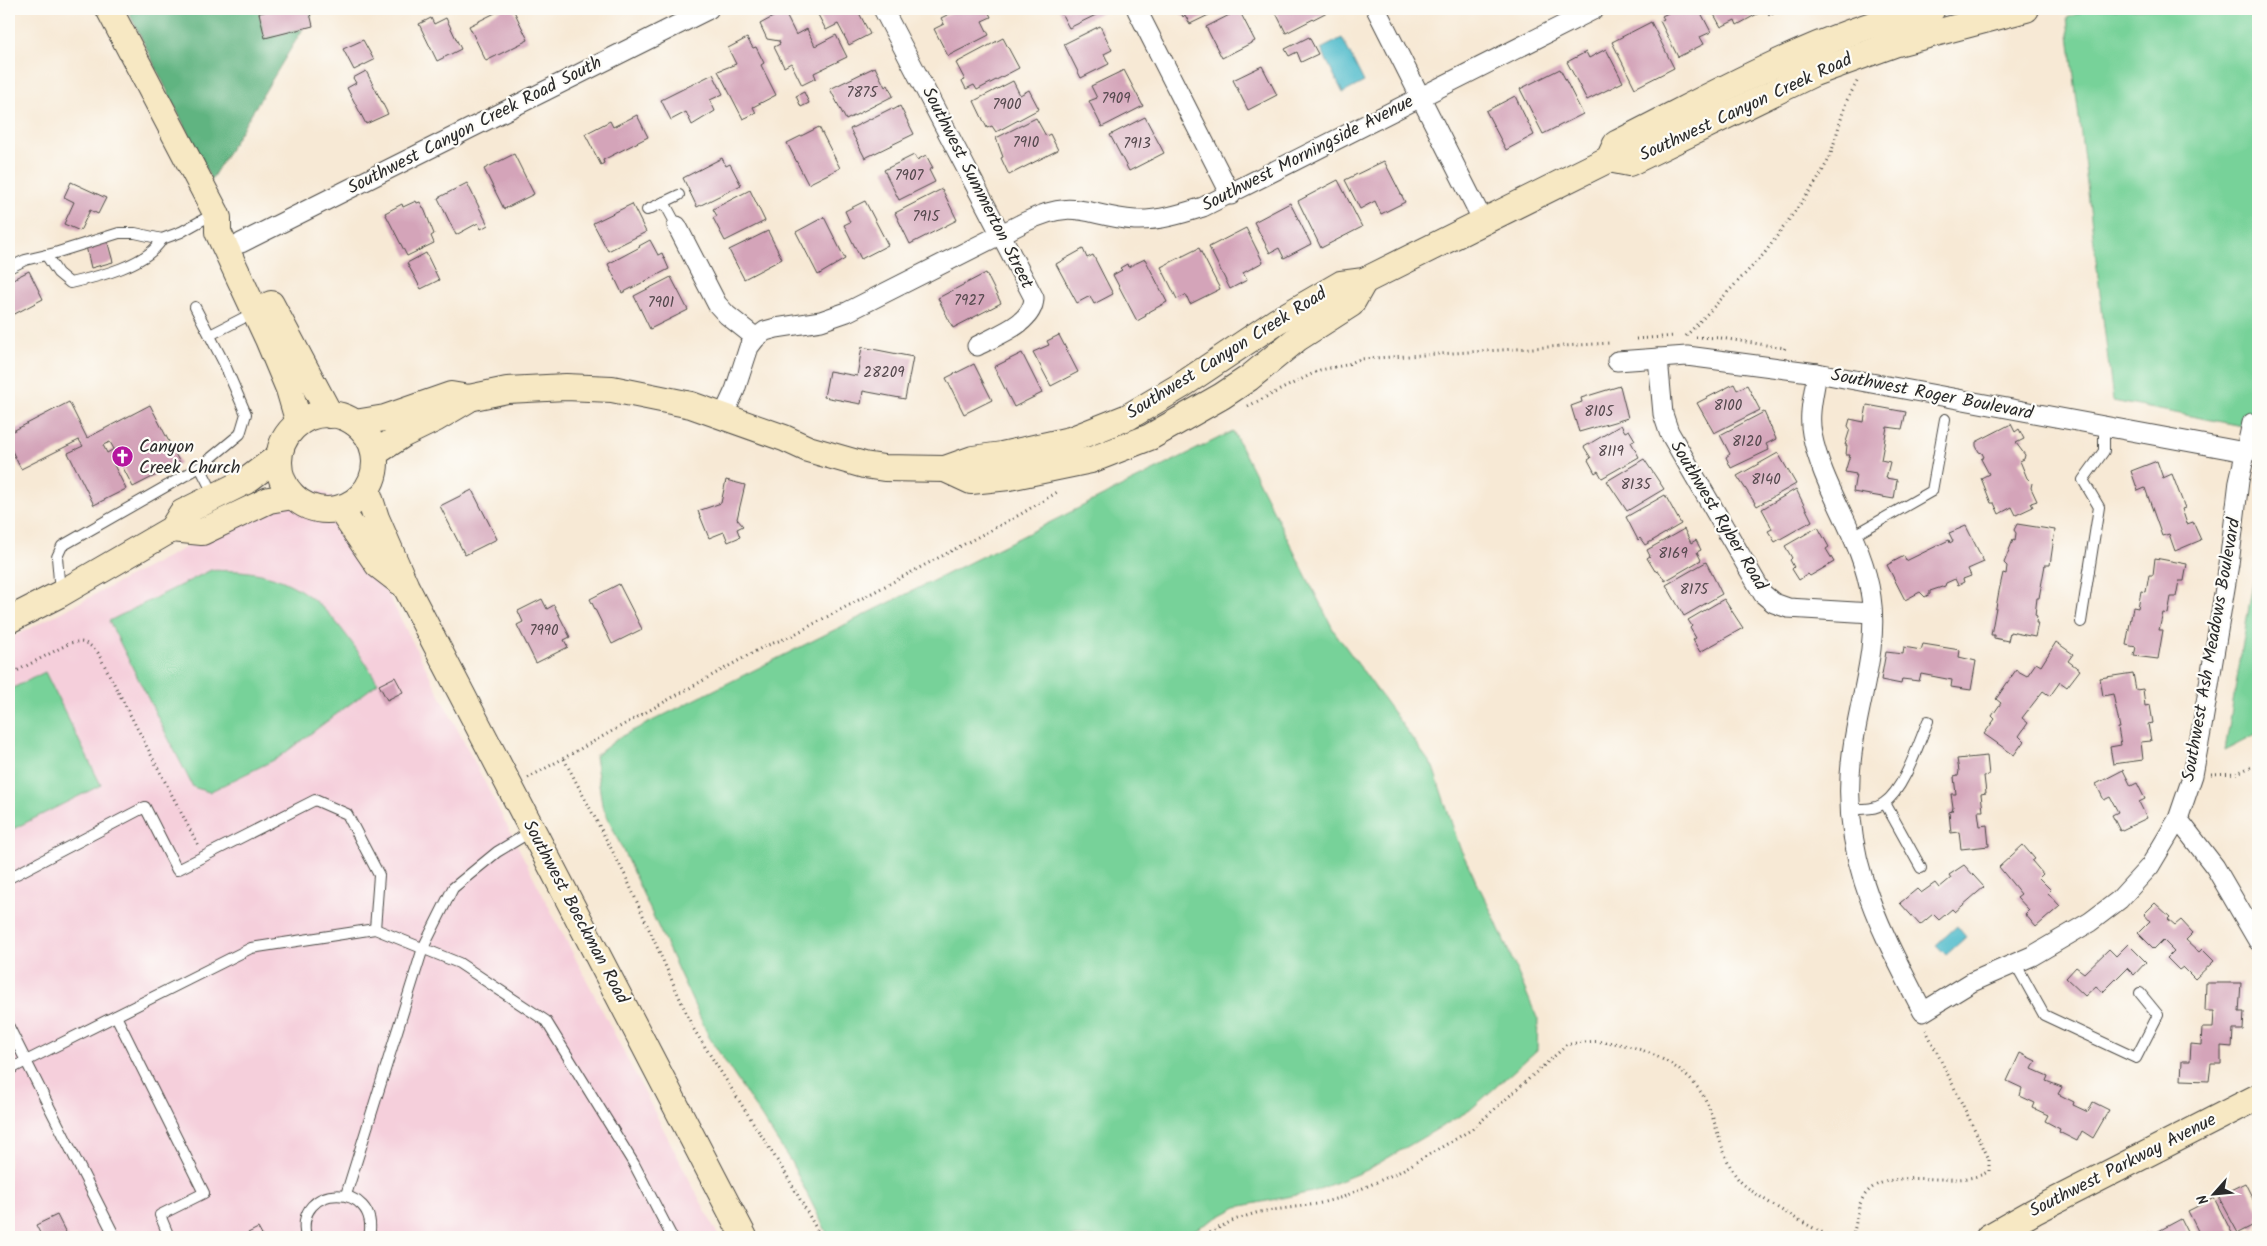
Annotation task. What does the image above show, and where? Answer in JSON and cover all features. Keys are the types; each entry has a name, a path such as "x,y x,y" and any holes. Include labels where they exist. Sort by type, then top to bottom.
{"main road":[{"path":"109,9 217,216 218,232 289,390 299,423"},
{"name":"Southwest Canyon Creek Road","path":"355,423 385,418 451,395 470,398 517,390 566,387 612,389 668,399 723,416 808,449 864,465 884,468 945,469 973,459 1002,455 1070,440 1128,417 1182,385 1277,321 1333,288 1341,284 1364,281 1609,158 1616,144 1831,39 1885,20 1932,9"},
{"name":"Southwest Canyon Creek Road","path":"1609,158 1629,162 1814,73 1867,53 2026,9"},
{"path":"217,216 232,228 241,243 284,331 330,415"},
{"name":"Southwest Canyon Creek Road","path":"945,469 971,480 1010,476 1068,466 1150,438 1249,378 1298,338 1351,304 1364,281"},
{"name":"Southwest Canyon Creek Road","path":"375,453 404,434 435,419 470,398"},
{"path":"317,415 330,415 337,415 355,423 364,431 375,453 374,472 367,490 355,502 340,509 323,510 307,506 293,496 284,485 280,471 279,456 286,437 299,423 317,415"},
{"path":"9,620 60,594 172,529 182,513 252,478 279,456"},
{"name":"Southwest Boeckman Road","path":"367,490 376,518 406,587 744,1237"},
{"path":"172,529 202,532 269,500 293,496"},
{"name":"Southwest Boeckman Road","path":"340,509 378,565 406,587"},
{"name":"Southwest Parkway Avenue","path":"1989,1237 2027,1215 2258,1097"}],"street":[{"name":"Southwest Canyon Creek Road South","path":"241,243 709,9"},
{"name":"Southwest Summerton Street","path":"884,9 1034,298 1034,308 1029,315 1016,325 977,346"},
{"path":"1376,9 1483,221"},
{"name":"Southwest Morningside Avenue","path":"756,338 771,330 821,321 846,312 1053,210 1081,209 1135,220 1160,219 1196,210 1231,195 1595,9"},
{"path":"1136,10 1231,195"},
{"path":"676,226 717,304 727,315 756,338 749,347 735,390 723,416"},
{"name":"Southwest Roger Boulevard","path":"1617,361 1687,356 1817,373 2245,452"},
{"name":"Southwest Ryber Road","path":"1658,358 1663,414 1669,432 1763,594 1774,603 1788,608 1872,613"},
{"path":"1817,373 1811,416 1812,433 1820,463 1853,536 1868,581 1872,613 1871,650 1852,755 1850,809 1856,855 1863,884 1874,914 1923,1012"},
{"name":"Southwest Ash Meadows Boulevard","path":"1923,1012 1972,982 2072,934 2119,900 2150,866 2178,820 2193,775 2229,564 2245,452 2252,423"},
{"path":"2178,820 2214,867 2258,941"}],"lane":[{"path":"647,210 679,194"},
{"path":"664,202 676,226"},
{"path":"9,268 25,260 119,233 135,233 162,239 217,216"},
{"path":"46,255 58,273 70,283 129,265 155,249 162,239"},
{"path":"60,594 58,557 62,546 200,467 240,434 246,414 195,307"},
{"path":"210,335 255,312"},
{"path":"1853,536 1932,491 1945,420"},
{"path":"2081,622 2098,507 2083,480 2104,450 2104,427"},
{"path":"200,467 215,498"},
{"path":"1850,809 1870,808 1885,803 1898,787 1928,721"},
{"path":"9,878 145,807 177,870 315,800 347,814 379,875 375,929"},
{"path":"1885,803 1921,868"},
{"path":"346,1195 423,948 453,888 497,852 533,831"},
{"path":"9,1070 251,948 375,929 459,963 546,1021 634,1164 672,1237"},
{"path":"2014,963 2044,1015 2136,1058 2158,1015 2140,993"},
{"path":"116,1016 204,1193 160,1216 169,1237"},
{"path":"9,1027 115,1237"},
{"path":"306,1237 306,1219 316,1202 330,1196 346,1195 355,1200 368,1215 369,1237"}],"path":[{"path":"1629,340 1688,336 1764,254 1817,182 1830,157 1846,102 1859,79 1867,53"},
{"path":"1222,396 1249,407 1320,370 1346,365 1360,359 1612,343"},
{"path":"510,787 564,759 631,719 763,647 789,637 1044,501 1061,489 1068,466"},
{"path":"9,675 70,643 79,641 89,643 98,653 204,856"},
{"path":"564,759 625,875 693,1028 778,1160 821,1237"},
{"path":"2193,775 2237,772 2258,764"},
{"path":"1851,1237 1854,1235 1860,1204 1866,1194 1877,1185 1908,1178 1974,1177 1989,1171 1989,1158 1923,1025 1923,1012"},
{"path":"1201,1237 1234,1220 1259,1212 1317,1204 1342,1197 1399,1172 1459,1138 1567,1045 1582,1040 1594,1040 1654,1054 1674,1065 1685,1074 1694,1083 1706,1102 1728,1160 1740,1180 1759,1195 1832,1237"}],"shaded area":[{"path":"323,491 342,505 719,1237 9,1237 9,639 291,493"}],"green space":[{"path":"127,9 315,9 211,180"},
{"path":"2088,9 2258,9 2258,429 2113,401 2067,18"},
{"path":"1233,431 1334,631 1433,767 1460,848 1493,915 1538,1020 1537,1050 1470,1110 1367,1170 1312,1192 1237,1207 1181,1237 829,1237 791,1162 709,1037 602,805 595,756 620,737"},
{"path":"2258,553 2258,733 2225,750"},
{"path":"211,570 244,571 272,577 310,597 341,628 378,683 278,758 209,792 193,787 109,621"},
{"path":"45,672 101,785 9,831 9,690"}],"water":[{"path":"1342,38 1364,82 1343,93 1321,49"},
{"path":"1957,926 1966,937 1946,955 1936,945"}],"building":[{"path":"276,9 309,9 313,26 265,38 259,13"},
{"path":"503,9 513,9 528,40 486,61 469,26"},
{"path":"815,9 857,9 870,34 849,45 838,24 826,30"},
{"path":"959,9 987,9 991,17 982,21 989,35 948,56 934,29 944,24 941,18"},
{"path":"1059,9 1103,9 1104,11 1069,28"},
{"path":"1179,9 1221,9 1190,24 1185,15 1183,17"},
{"path":"1274,9 1333,9 1286,33"},
{"path":"1676,9 1699,9 1711,32 1700,37 1704,44 1678,57 1660,21 1664,19 1662,16"},
{"path":"1711,9 1757,9 1759,13 1737,25 1735,20 1721,27"},
{"path":"1766,9 1782,9 1769,15"},
{"path":"1239,10 1255,41 1222,58 1206,27"},
{"path":"784,11 796,35 807,29 815,46 836,35 847,57 814,73 816,78 802,85 791,63 784,67 774,47 780,44 779,41 767,39 760,24"},
{"path":"431,18 434,24 446,18 461,49 437,61 419,24"},
{"path":"1651,22 1674,68 1635,88 1612,42"},
{"path":"1100,26 1112,50 1104,54 1109,64 1081,78 1064,44"},
{"path":"1309,37 1318,54 1301,62 1297,52 1289,56 1285,49"},
{"path":"747,38 753,48 756,47 764,63 761,65 776,95 753,107 756,113 743,119 718,71 736,64 728,48"},
{"path":"1003,38 1019,68 977,90 974,85 966,89 962,81 965,80 956,63"},
{"path":"363,40 374,60 354,70 343,49"},
{"path":"1606,49 1623,82 1587,100 1567,62 1586,52 1589,58"},
{"path":"1262,66 1277,95 1248,110 1233,80"},
{"path":"875,67 885,87 888,85 893,96 846,120 830,89"},
{"path":"1560,69 1583,114 1543,134 1520,89"},
{"path":"1124,70 1143,106 1102,127 1089,101 1097,98 1091,86"},
{"path":"366,71 388,114 366,124 347,88 356,83 353,78"},
{"path":"713,74 723,94 710,100 715,111 692,125 686,112 671,120 661,100"},
{"path":"1013,81 1020,95 1029,90 1039,109 996,132 992,126 987,128 974,101"},
{"path":"804,92 809,103 801,107 796,96"},
{"path":"1515,96 1534,135 1506,150 1486,111"},
{"path":"900,106 914,134 865,158 850,129 892,108 893,110"},
{"path":"637,115 648,137 603,160 604,163 601,165 585,134 610,121 613,127"},
{"path":"1145,117 1164,153 1129,171 1110,135"},
{"path":"1036,118 1046,136 1050,134 1058,150 1009,175 1001,158 1003,157 996,138"},
{"path":"819,127 840,168 808,184 787,143"},
{"path":"514,154 534,194 504,209 484,169"},
{"path":"914,155 917,160 926,155 933,168 929,170 935,182 899,200 884,170"},
{"path":"722,158 726,166 730,164 741,185 697,207 683,178"},
{"path":"1384,161 1405,202 1381,214 1375,201 1360,209 1345,180"},
{"path":"1338,180 1362,227 1321,248 1298,201"},
{"path":"71,182 106,198 98,214 90,210 80,231 64,224 74,202 64,197"},
{"path":"467,183 488,225 481,229 478,223 456,235 438,198"},
{"path":"942,189 957,220 910,244 895,213"},
{"path":"750,190 765,221 725,241 713,218 717,216 713,209"},
{"path":"416,201 417,203 420,202 425,211 434,234 431,236 434,243 407,256 385,213 402,204 403,207"},
{"path":"865,201 888,245 861,259 844,225 850,222 845,211"},
{"path":"1290,203 1311,244 1284,258 1279,248 1270,253 1254,222"},
{"path":"632,204 646,232 608,251 593,223"},
{"path":"824,217 845,259 818,275 796,232"},
{"path":"1246,228 1263,262 1243,273 1247,280 1230,289 1209,247"},
{"path":"768,231 782,259 744,279 729,250"},
{"path":"107,240 113,262 91,268 86,246"},
{"path":"650,240 658,255 662,253 669,269 622,293 608,264"},
{"path":"1199,248 1220,289 1190,304 1186,295 1177,299 1161,267"},
{"path":"1083,249 1087,258 1093,255 1113,294 1094,304 1090,296 1077,303 1056,264"},
{"path":"426,253 439,280 421,289 407,263"},
{"path":"1145,259 1167,302 1145,314 1146,316 1137,321 1113,275 1122,270 1120,268 1127,264 1128,267"},
{"path":"29,271 43,299 9,317 9,281"},
{"path":"986,273 1001,303 953,328 938,298"},
{"path":"671,277 688,310 650,329 634,296"},
{"path":"1059,335 1078,372 1051,386 1033,352 1049,345 1047,341"},
{"path":"862,347 913,357 905,399 863,391 861,404 824,397 829,371 857,376"},
{"path":"1022,353 1042,393 1014,407 994,367"},
{"path":"974,364 992,400 964,414 946,378"},
{"path":"1734,384 1737,390 1747,385 1760,410 1714,433 1697,403"},
{"path":"1620,386 1628,418 1579,432 1571,406 1582,402 1581,398"},
{"name":"Canyon Creek Church","path":"69,402 87,438 150,405 180,463 133,487 119,460 113,463 126,489 94,505 68,453 83,446 79,440 21,469 9,445 9,433","holes":["110,442 114,449 107,453 103,445"]},
{"path":"1867,405 1906,412 1902,429 1887,427 1881,460 1890,462 1886,478 1897,480 1894,499 1853,492 1856,474 1845,472 1850,455 1846,455 1847,445 1845,445 1850,429 1848,426 1850,419 1864,422"},
{"path":"1764,412 1776,439 1766,444 1769,450 1731,468 1726,457 1730,454 1720,435"},
{"path":"2011,424 2015,432 2019,429 2024,439 2016,443 2025,455 2024,459 2020,461 2027,478 2032,483 2031,488 2037,501 2031,503 2033,507 2016,515 2012,507 1999,514 1994,503 1991,503 1981,478 1989,474 1981,459 1984,457 1976,446 1976,442"},
{"path":"1621,425 1625,432 1629,430 1635,440 1631,442 1639,457 1602,478 1598,471 1595,473 1588,460 1591,458 1584,447"},
{"path":"1778,453 1796,484 1757,506 1737,476"},
{"path":"1644,459 1664,489 1627,511 1607,481"},
{"path":"2157,461 2163,478 2172,474 2185,508 2182,509 2187,524 2193,522 2201,540 2175,551 2169,534 2162,536 2145,488 2138,491 2131,471"},
{"path":"726,480 745,485 737,519 743,526 737,529 740,537 728,542 724,532 709,538 698,511 721,503"},
{"path":"1796,489 1812,521 1775,542 1768,531 1772,529 1762,509"},
{"path":"472,490 497,539 465,555 440,506"},
{"path":"1665,495 1681,524 1645,545 1640,538 1638,540 1626,517"},
{"path":"2017,524 2055,530 2050,565 2045,565 2039,598 2037,598 2035,615 2037,616 2036,623 2038,623 2035,637 2010,632 2008,641 1994,638 1994,635 1991,635 2003,573 2006,574 2007,566 2004,563 2013,540 2015,541 2016,533 2014,530"},
{"path":"1966,526 1984,562 1968,569 1971,576 1963,579 1964,582 1958,585 1955,579 1946,583 1945,586 1930,591 1930,594 1925,597 1920,592 1905,600 1887,565 1904,556 1906,561 1949,540 1950,543 1953,541 1949,533"},
{"path":"1818,527 1829,547 1826,549 1834,562 1799,580 1792,569 1794,567 1790,560 1792,558 1785,546"},
{"path":"1684,529 1691,543 1696,540 1701,550 1697,552 1701,560 1665,581 1658,570 1655,571 1647,558 1650,556 1647,550"},
{"path":"2155,558 2187,564 2184,581 2179,581 2176,597 2171,597 2168,614 2163,613 2159,630 2163,630 2158,659 2134,656 2136,647 2126,645 2133,607 2138,608 2141,591 2146,592 2149,575 2153,575"},
{"path":"1706,562 1722,594 1684,616 1666,585"},
{"path":"619,584 642,629 612,644 590,599"},
{"path":"542,599 547,609 554,605 570,637 564,640 568,647 536,663 517,625 523,622 518,611"},
{"path":"1724,599 1743,628 1700,652 1693,640 1696,638 1688,620"},
{"path":"2056,642 2073,654 2068,661 2080,670 2067,687 2060,682 2050,696 2043,691 2022,718 2028,723 2019,736 2024,741 2014,755 1984,734 1995,719 1992,716 2001,703 1996,699 2016,670 2027,676 2036,663 2041,666"},
{"path":"1923,644 1960,650 1959,657 1976,661 1971,690 1951,687 1952,680 1921,674 1919,681 1902,679 1901,684 1881,680 1886,652 1903,654 1904,647 1921,650"},
{"path":"2133,673 2136,690 2143,689 2145,706 2150,705 2153,723 2148,724 2151,741 2141,742 2143,760 2113,764 2110,747 2121,745 2118,728 2120,728 2113,694 2103,696 2100,678"},
{"path":"395,677 403,692 387,700 379,685"},
{"path":"1987,756 1989,775 1984,776 1986,793 1981,794 1983,811 1978,811 1980,826 1987,825 1989,846 1961,849 1959,832 1951,833 1949,812 1952,811 1953,807 1951,794 1956,794 1954,777 1958,776 1959,771 1957,759"},
{"path":"2123,770 2131,786 2137,783 2145,799 2139,802 2147,818 2120,831 2112,815 2118,812 2110,797 2104,800 2096,784"},
{"path":"2023,845 2035,859 2032,861 2043,874 2039,878 2051,890 2048,893 2060,906 2036,927 2025,914 2029,910 2017,897 2021,894 1999,867"},
{"path":"1964,865 1984,887 1955,912 1952,909 1939,920 1933,914 1920,925 1900,903 1917,889 1921,893 1935,883 1939,888 1951,878 1949,875"},
{"path":"2155,903 2170,917 2168,919 2175,925 2181,920 2193,933 2186,940 2199,952 2202,949 2214,961 2195,979 2183,967 2179,970 2167,958 2174,951 2163,940 2154,949 2138,933 2150,921 2144,914"},
{"path":"2128,944 2146,962 2134,975 2127,968 2103,992 2096,986 2085,996 2066,978 2076,967 2084,973 2109,949 2116,956"},
{"path":"2206,983 2241,983 2239,1012 2244,1012 2243,1030 2233,1030 2232,1047 2221,1046 2221,1064 2211,1064 2209,1081 2181,1080 2182,1061 2190,1061 2191,1044 2201,1045 2202,1028 2213,1028 2214,1011 2205,1011"},
{"path":"2020,1053 2036,1061 2032,1069 2048,1076 2046,1081 2062,1087 2058,1094 2074,1102 2073,1105 2088,1112 2093,1102 2109,1110 2093,1138 2082,1131 2077,1141 2059,1132 2060,1129 2045,1121 2048,1115 2033,1108 2035,1103 2020,1096 2022,1088 2007,1081"},
{"path":"2245,1183 2258,1209 2258,1226 2254,1229 2252,1226 2238,1233 2218,1196"},
{"path":"2214,1198 2233,1235 2229,1237 2201,1237 2188,1211"},
{"path":"57,1215 68,1237 42,1237 36,1225"},
{"path":"2181,1219 2190,1237 2158,1237 2155,1233"},
{"path":"258,1228 263,1237 239,1237 250,1232"},
{"path":"2149,1232 2152,1237 2138,1237"}],"place":[{"name":"Canyon Creek Church","path":"123,457"}]}
